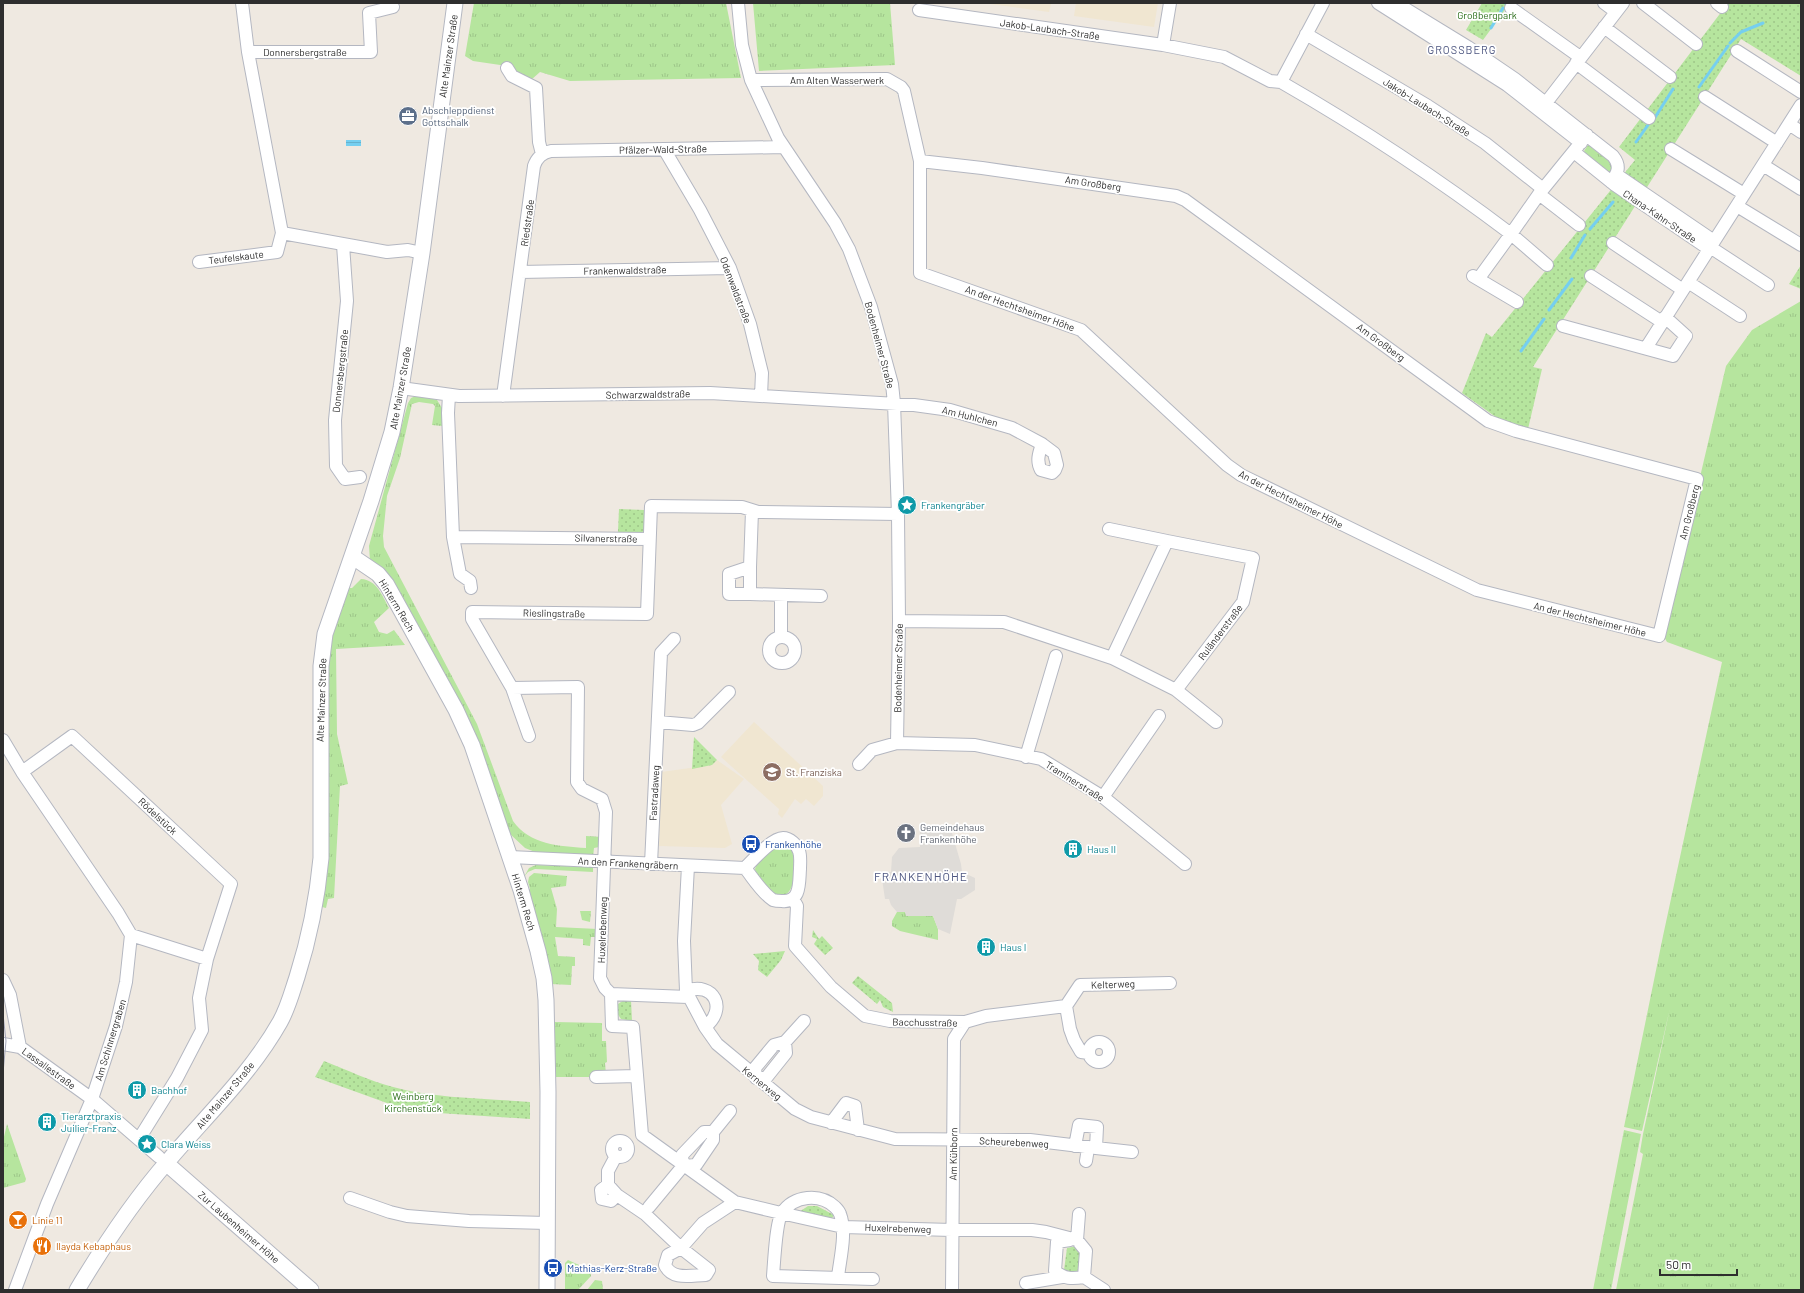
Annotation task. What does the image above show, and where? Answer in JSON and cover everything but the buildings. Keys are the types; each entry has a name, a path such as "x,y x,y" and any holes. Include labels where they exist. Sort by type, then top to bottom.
{"street":[{"name":"Donnersbergstraße","path":"242,3 248,52 282,233"},
{"name":"Alte Mainzer Straße","path":"77,1290 109,1236 163,1160 246,1073 271,1037 285,1012 310,936 318,890 322,829 320,752 321,666 325,634 353,556 392,432 401,388 422,253 456,3"},
{"name":"Bodenheimer Straße","path":"738,3 742,46 751,80 784,147 835,223 849,249 871,307 892,384 898,514 899,621 897,744"},
{"path":"1163,44 1170,3"},
{"path":"1281,82 1322,3"},
{"name":"Chana-Kahn-Straße","path":"1396,3 1544,106 1614,178 1768,285"},
{"path":"1544,106 1619,7 1604,3"},
{"name":"Chana-Kahn-Straße","path":"1382,4 1465,52"},
{"path":"1648,5 1696,44"},
{"name":"Donnersbergstraße","path":"248,52 371,52 369,13 393,7"},
{"name":"Jakob-Laubach-Straße","path":"919,10 938,8 1163,44 1224,57 1270,81 1281,82 1338,115 1399,154 1454,191 1511,234 1547,265"},
{"path":"1511,8 1649,118"},
{"path":"1604,27 1670,77"},
{"name":"Jakob-Laubach-Straße","path":"1306,34 1428,106 1485,143 1579,225"},
{"path":"1737,51 1801,92"},
{"path":"507,68 512,76 536,88 539,142 542,154"},
{"name":"Am Alten Wasserwerk","path":"751,80 887,79 901,87 904,91 920,161 920,273"},
{"path":"1705,97 1777,143"},
{"path":"1646,348 1801,105"},
{"path":"1789,124 1801,132"},
{"path":"1517,302 1475,277 1511,234 1541,191 1581,143"},
{"name":"Chana-Kahn-Straße","path":"1581,143 1617,161 1614,178"},
{"name":"Pfälzer-Wald-Straße","path":"542,154 551,151 784,147"},
{"name":"Odenwaldstraße","path":"664,149 700,210 730,268 750,324 762,373 762,396"},
{"path":"1671,149 1744,194"},
{"name":"Riedstraße","path":"503,396 534,166 542,154"},
{"name":"Am Großberg","path":"920,161 982,168 1176,196 1190,204 1488,421 1516,431 1697,479 1659,636"},
{"path":"1763,165 1801,189"},
{"path":"1737,206 1801,245"},
{"path":"282,233 387,252 408,250 422,253"},
{"name":"Teufelskaute","path":"199,262 277,252 282,233"},
{"path":"1613,243 1740,316"},
{"name":"Donnersbergstraße","path":"343,245 348,301 335,420 336,466 345,479 360,477"},
{"name":"Frankenwaldstraße","path":"520,272 730,268"},
{"name":"An der Hechtsheimer Höhe","path":"920,273 1081,330 1227,465 1251,480 1477,590 1659,636"},
{"path":"1563,326 1673,356 1686,336 1664,320 1591,276"},
{"name":"Schwarzwaldstraße","path":"401,388 449,395 503,396 710,393 894,403"},
{"path":"449,395 448,413 452,537 460,574 470,581 471,588"},
{"name":"Am Huhlchen","path":"894,403 950,410 987,420 1012,428 1042,444"},
{"name":"Silvanerstraße","path":"452,537 649,539 651,506 742,507 752,511 898,514"},
{"path":"750,594 752,511"},
{"name":"Ruländerstraße","path":"1109,528 1253,558 1243,602 1176,690"},
{"name":"Rieslingstraße","path":"529,736 512,688 472,619 472,612 647,614 649,539"},
{"path":"1112,658 1167,541"},
{"name":"Hinterm Rech","path":"353,556 378,574 387,585 456,710 472,745 521,890 544,978 548,1092 547,1290"},
{"path":"750,568 729,574 729,594 822,596"},
{"path":"781,595 781,636"},
{"path":"899,621 1004,622 1112,658 1176,690 1216,722"},
{"name":"Fastradaweg","path":"651,864 661,653 674,639"},
{"path":"1026,757 1056,656"},
{"path":"512,688 578,687 577,782 582,789 602,799 605,806 604,862"},
{"path":"658,722 693,725 698,723 729,692"},
{"path":"1103,797 1159,716"},
{"name":"Rödelstück","path":"22,772 72,736 231,884 207,959 199,998 202,1030 177,1078 139,1139"},
{"path":"3,740 22,772 105,892 131,936 207,959"},
{"name":"Traminerstraße","path":"859,764 872,750 897,744 976,745 1040,759 1103,797 1184,864"},
{"path":"783,838 789,840 796,845 800,854 799,888 793,899 786,902 775,901 765,893 745,868 776,840 783,838"},
{"name":"An den Frankengräbern","path":"510,857 745,868"},
{"name":"Huxelrebenweg","path":"604,862 600,978 605,988 611,994"},
{"name":"Kernerweg","path":"688,866 684,941 687,994 705,1027 717,1044 795,1109 811,1117 895,1139 953,1140"},
{"name":"Bacchusstraße","path":"793,899 797,906 795,946 831,987 865,1016 890,1021 965,1022"},
{"name":"Am Schinnergraben","path":"15,1290 47,1204 92,1099 116,1026 126,982 131,936"},
{"path":"3,980 10,995 20,1047"},
{"name":"Kelterweg","path":"1066,1006 1080,985 1170,983"},
{"path":"705,1027 712,1021 717,1012 716,1002 711,994 703,989 694,988 687,994 611,994 612,1026 633,1027 642,1135 626,1142 622,1140 614,1142 612,1150 616,1156 608,1171 608,1185 617,1195 645,1214 681,1248 703,1223 735,1202"},
{"path":"965,1022 992,1016 1066,1006 1074,1040 1081,1052 1089,1053"},
{"path":"756,1078 755,1068 774,1045 784,1042 804,1021"},
{"name":"Am Kühborn","path":"952,1290 954,1039 965,1022"},
{"name":"Lassallestraße","path":"3,1044 20,1047 92,1099 163,1160"},
{"path":"596,1077 637,1076"},
{"path":"830,1123 846,1103 855,1106 858,1130"},
{"path":"649,1207 683,1166 696,1165 713,1140 713,1132 730,1111"},
{"path":"1075,1146 1080,1125 1097,1127 1092,1148 1086,1161"},
{"name":"Huxelrebenweg","path":"642,1135 735,1202 843,1227 952,1230"},
{"name":"Scheurebenweg","path":"953,1140 1030,1140 1132,1152"},
{"name":"Zur Laubenheimer Höhe","path":"163,1160 311,1290"},
{"path":"350,1198 406,1216 469,1221 547,1223"},
{"path":"838,1277 843,1227 840,1212 830,1203 821,1198 805,1198 792,1203 781,1213 774,1256 774,1276 873,1279"},
{"path":"1074,1240 1079,1214"},
{"path":"952,1230 1032,1230 1046,1232 1074,1240 1086,1250 1084,1277"},
{"path":"1062,1277 1055,1271 1057,1242 1074,1240"},
{"path":"1026,1283 1062,1277 1073,1279 1084,1277 1104,1290"}],"shaded area":[{"path":"983,3 1047,3 1051,4 1049,12"},
{"path":"1076,3 1158,3 1154,27 1074,16"},
{"name":"St. Franziska","path":"754,722 823,786 823,796 814,806 806,799 801,804 795,799 782,818 778,814 779,809 721,757"},
{"path":"717,760 744,779 721,805 732,844 725,848 659,846 661,772 712,765"},
{"path":"920,825 939,826 952,833 962,872 975,878 975,890 961,899 957,899 950,934 938,929 933,916 906,916 905,912 897,912 891,905 889,899 885,899 881,872 891,872 892,857 899,848 920,847"}],"green space":[{"path":"474,3 726,3 741,78 570,81 540,72 531,80 507,66 473,61 465,56"},
{"path":"753,3 890,3 895,65 759,71"},
{"name":"Großbergpark","path":"1482,3 1510,3 1483,40 1466,30"},
{"path":"1722,3 1801,3 1801,76 1741,39 1533,367 1542,369 1528,429 1500,420 1462,393 1486,333 1492,337 1635,160 1619,147 1722,11"},
{"path":"1588,145 1610,161 1613,165 1609,173 1586,155 1584,151"},
{"path":"1801,265 1801,289 1789,284"},
{"path":"1801,301 1801,1290 1616,1290 1643,1154 1640,1152 1643,1134 1670,1008 1642,1131 1624,1127 1663,936 1722,662 1667,642 1663,635 1726,366 1752,330"},
{"path":"418,395 437,400 442,408 442,426 432,425 435,406 433,404 419,402 412,404 400,458 387,496 383,536 384,547 477,724 513,821 520,829 536,840 556,845 586,848 586,836 603,837 599,847 594,848 593,857 540,854 525,848 510,834 486,765 370,561 369,546 408,403 411,398"},
{"path":"619,509 644,510 644,531 641,533 618,532"},
{"path":"361,579 367,580 375,585 389,608 374,622 379,632 387,634 394,630 405,645 336,649 337,734 348,784 340,786 334,898 328,899 326,908 322,907 328,864 329,821 326,740 327,649 349,588 352,588"},
{"path":"694,737 717,760 712,765 692,769"},
{"path":"781,843 787,844 795,852 795,872 793,884 791,889 782,897 774,893 761,882 755,869 762,858"},
{"path":"536,865 593,867 593,872 535,869 528,872 524,877 529,868"},
{"path":"534,873 567,876 566,886 551,888 557,909 556,927 598,929 598,937 591,937 590,946 583,945 583,939 555,937 558,956 575,957 575,966 572,966 571,985 551,984 547,956 527,891 530,889 528,882 529,877"},
{"path":"580,911 591,911 590,922 582,920"},
{"path":"897,912 905,912 907,916 933,916 938,929 938,940 900,931 892,926 892,921"},
{"path":"813,930 819,939 822,936 833,948 825,955 814,944 817,939 812,937"},
{"path":"785,951 781,960 767,977 758,970 759,961 753,954"},
{"path":"858,976 892,1003 893,1012 883,1007 880,1000 877,1004 852,983"},
{"path":"624,1000 631,1000 632,1021 621,1019 617,1013 618,1004"},
{"path":"555,1022 602,1023 602,1041 606,1041 606,1074 595,1077 555,1077"},
{"name":"Weinberg Kirchenstück","path":"324,1061 376,1082 410,1091 461,1098 530,1102 530,1119 409,1111 315,1077"},
{"path":"7,1124 26,1179 25,1182 3,1188 3,1141"},
{"path":"1624,1130 1641,1134 1611,1290 1593,1290"},
{"path":"808,1206 817,1206 834,1215 831,1220 799,1212"},
{"path":"1078,1247 1081,1250 1077,1274 1066,1273 1064,1270 1067,1248"},
{"path":"568,1260 590,1270 591,1276 578,1290 565,1290 565,1263"},
{"path":"595,1280 602,1281 603,1290 587,1290"}],"water":[{"path":"346,140 361,140 361,146 346,146"}],"waterway":[{"path":"1491,28 1503,8"},
{"path":"1730,43 1741,32 1763,23"},
{"path":"1699,87 1728,46"},
{"path":"1654,119 1673,89"},
{"path":"1636,142 1648,125"},
{"path":"1590,229 1613,202"},
{"path":"1571,258 1585,235"},
{"path":"1549,310 1572,279"},
{"path":"1521,351 1544,319"}],"tram line":[{"path":"3,1014 6,1041 3,1073"}],"place":[{"name":"Abschleppdienst Gottschalk","path":"408,116"},
{"name":"Frankengräber","path":"907,505"},
{"name":"St. Franziska","path":"772,772"},
{"name":"Gemeindehaus Frankenhöhe","path":"906,833"},
{"name":"Frankenhöhe","path":"751,844"},
{"name":"Haus II","path":"1073,849"},
{"name":"Haus I","path":"986,947"},
{"name":"Bachhof","path":"137,1090"},
{"name":"Tierarztpraxis Juilier-Franz","path":"47,1122"},
{"name":"Clara Weiss","path":"147,1144"},
{"name":"Linie 11","path":"18,1220"},
{"name":"Ilayda Kebaphaus","path":"42,1246"},
{"name":"Mathias-Kerz-Straße","path":"553,1268"}],"district":[{"name":"GROSSBERG","path":"1462,49"},
{"name":"FRANKENHÖHE","path":"921,876"}]}
